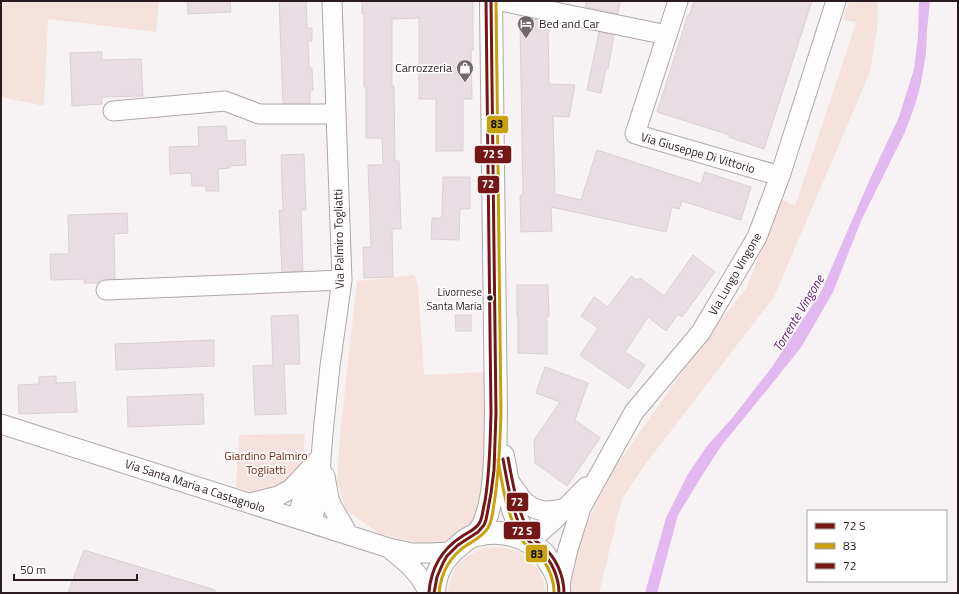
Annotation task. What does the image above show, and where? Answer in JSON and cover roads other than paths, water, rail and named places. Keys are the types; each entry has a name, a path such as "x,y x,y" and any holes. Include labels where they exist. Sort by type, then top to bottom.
{"main road":[{"path":"476,535 484,524 492,494 495,463 496,413 491,1"},
{"path":"496,413 513,510 526,540"},
{"path":"434,593 434,583 440,566 451,552 465,541 476,535 496,532 512,534 526,540 542,552 554,568 559,590"}],"street":[{"name":"Via Palmiro Togliatti","path":"304,520 320,487 320,457 330,366 342,280 332,1"},
{"path":"501,1 667,35"},
{"name":"Via Giuseppe Di Vittorio","path":"678,1 635,134 780,176"},
{"name":"Via Lungo Vingone","path":"559,590 568,549 581,508 634,412 701,332 757,237 780,176 836,1"},
{"path":"113,111 225,101 259,114 336,114"},
{"path":"106,290 342,280"},
{"name":"Via Santa Maria a Castagnolo","path":"1,424 389,548 412,553 451,552"},
{"path":"250,503 278,496 291,489 320,457"},
{"path":"320,457 329,499 348,534"},
{"name":"Via Lungo Vingone","path":"526,540 538,534 554,520 564,508 599,475"},
{"path":"506,476 525,503 534,510 547,511 564,508"},
{"name":"Via Santa Maria a Castagnolo","path":"389,548 410,565 423,580 429,593"}],"place":[{"name":"Bed and Car","path":"526,39"},
{"name":"Carrozzeria","path":"465,83"},
{"name":"Livornese Santa Maria","path":"490,298"}],"water label":[{"name":"Torrente Vingone","path":"798,313"}],"park label":[{"name":"Giardino Palmiro Togliatti","path":"266,463"}]}
